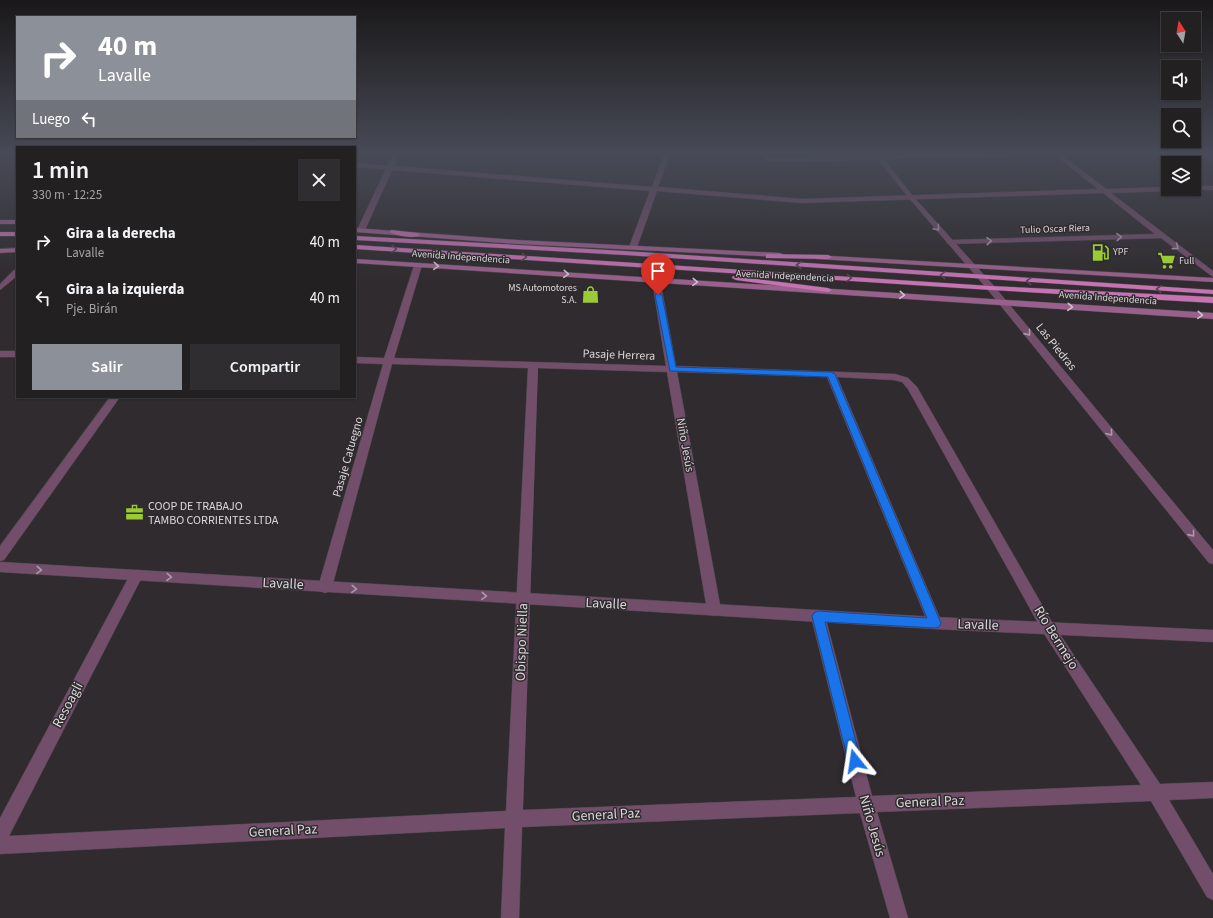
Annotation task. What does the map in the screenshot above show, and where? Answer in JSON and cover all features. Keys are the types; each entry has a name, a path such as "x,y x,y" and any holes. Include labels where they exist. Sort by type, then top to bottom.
{"highway":[{"path":"394,232 516,248"},
{"path":"0,234 16,234"},
{"name":"Avenida Independencia","path":"356,238 1213,292"},
{"path":"0,241 16,240"},
{"name":"Avenida Independencia","path":"356,247 991,288 1213,300"},
{"path":"626,254 828,258"},
{"path":"632,264 828,290"}],"main road":[{"path":"0,222 16,222"},
{"name":"Avenida Independencia","path":"358,230 518,242 633,247 1213,280"},
{"path":"0,251 16,250"},
{"name":"Avenida Independencia","path":"356,261 828,290 1213,316"}],"street":[{"path":"358,230 375,197"},
{"path":"633,247 652,197"},
{"path":"751,197 802,201 892,197"},
{"name":"Las Piedras","path":"911,197 1003,302 1213,559"},
{"path":"1112,197 1213,275"},
{"name":"Tulio Oscar Riera","path":"950,242 1161,236"},
{"name":"Pasaje Catuegno","path":"325,587 388,361 418,265"},
{"path":"0,288 16,273"},
{"name":"Niño Jesús","path":"656,280 714,610"},
{"path":"0,354 16,354"},
{"name":"Pasaje Herrera","path":"356,360 831,374 905,380"},
{"name":"Obispo Niella","path":"510,918 516,819 523,599 533,366"},
{"path":"831,374 935,623"},
{"name":"Río Bermejo","path":"905,380 912,387 1048,628 1156,793 1213,891"},
{"path":"0,556 114,398"},
{"name":"Lavalle","path":"0,567 935,623 1213,636"},
{"name":"Resoagli","path":"0,835 137,575"},
{"name":"Niño Jesús","path":"818,616 866,804 899,918"},
{"name":"General Paz","path":"0,845 516,819 1213,790"}],"place":[{"name":"YPF","path":"1100,252"},
{"name":"Full","path":"1166,261"},
{"name":"MS Automotores S.A.","path":"590,294"},
{"name":"COOP DE TRABAJO TAMBO CORRIENTES LTDA","path":"135,513"}],"route":[{"path":"658,295 672,370 831,374 935,623 818,616 855,761"}]}
